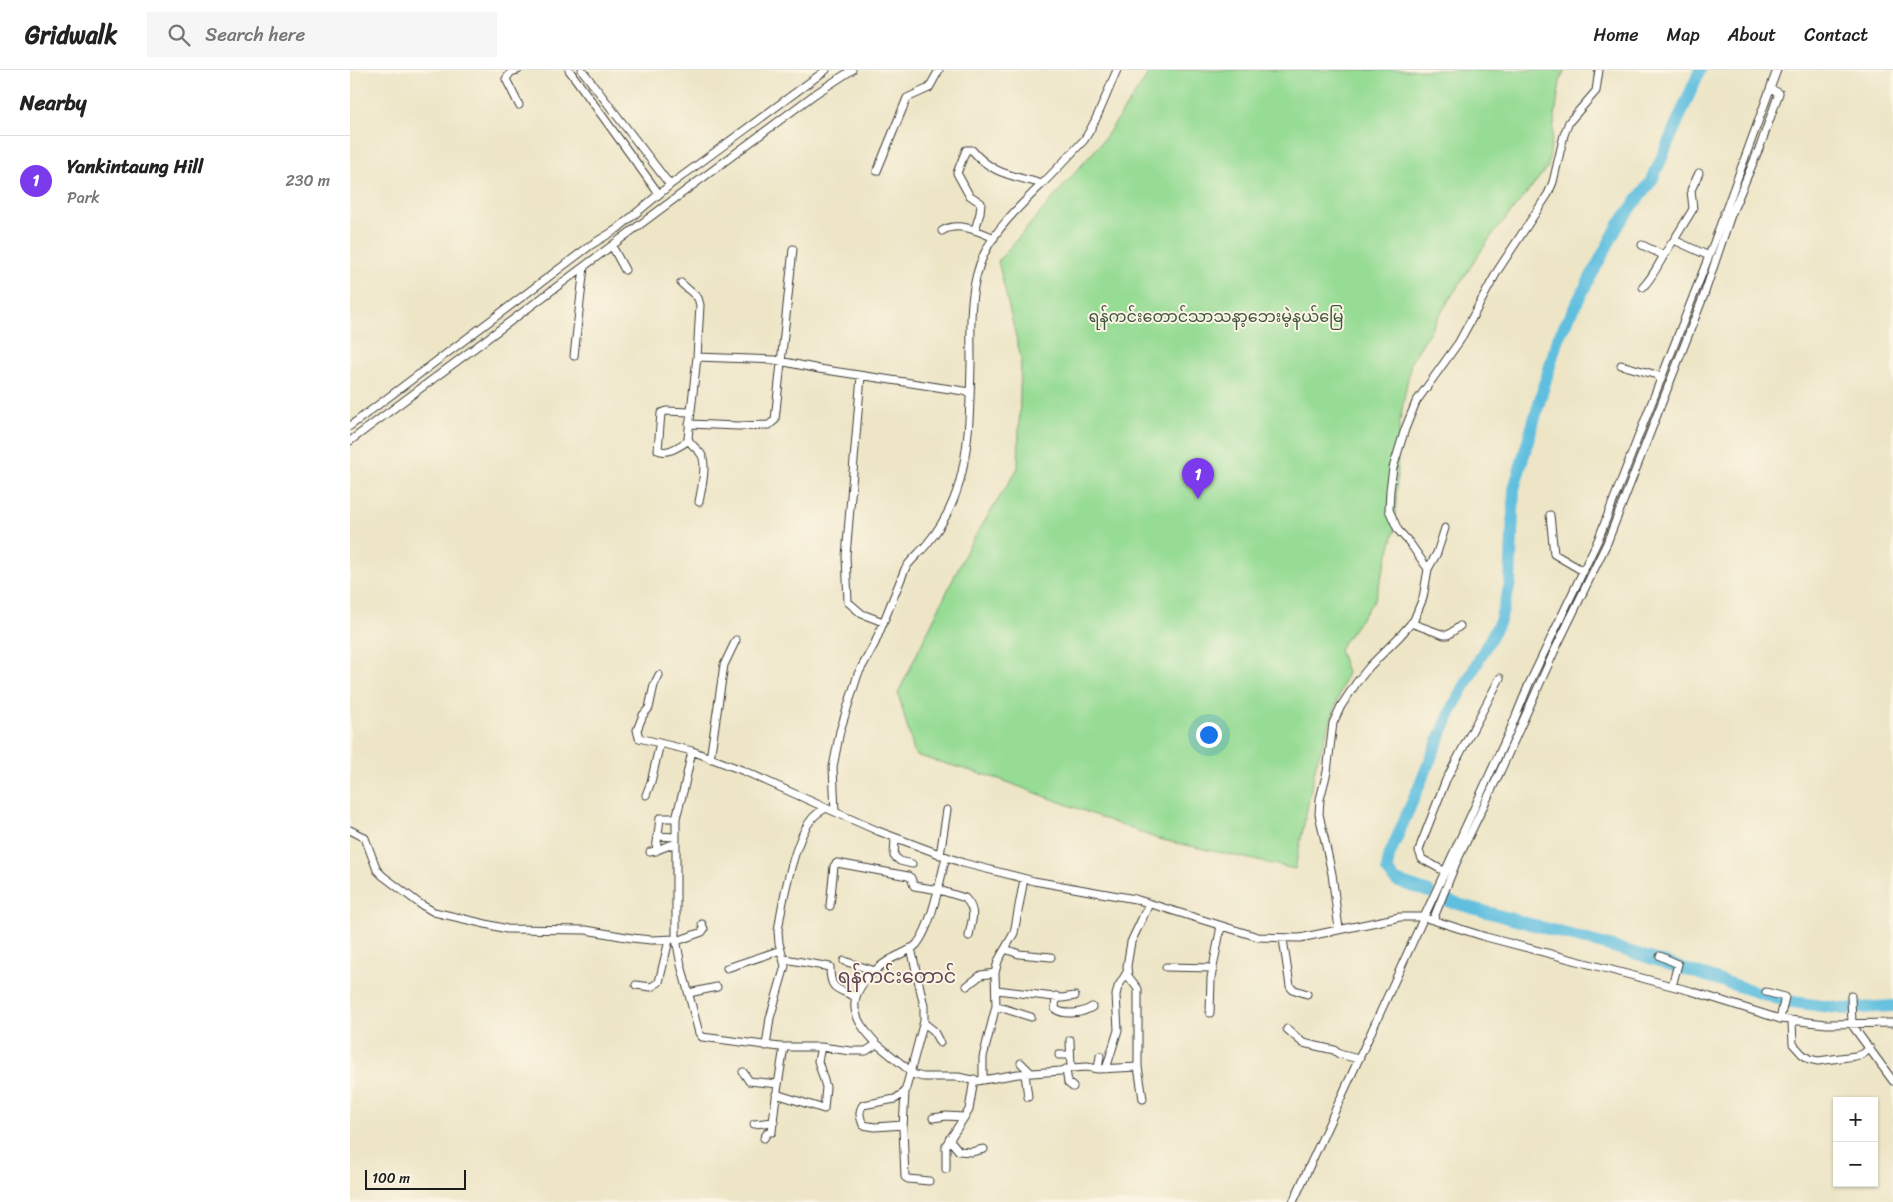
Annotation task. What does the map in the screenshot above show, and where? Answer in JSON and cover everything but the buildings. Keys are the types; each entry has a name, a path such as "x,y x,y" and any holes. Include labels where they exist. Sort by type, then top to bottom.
{"street":[{"path":"518,70 511,72 506,79 519,105"},
{"path":"569,70 660,194"},
{"path":"582,70 669,186"},
{"path":"350,426 591,245 616,229 669,186 826,70"},
{"path":"350,441 815,94 852,70"},
{"path":"878,172 907,98 929,88 939,70"},
{"path":"835,812 834,766 840,731 858,674 875,643 905,569 938,528 948,512 959,485 966,447 970,392 972,300 980,264 994,238 1025,200 1084,140 1091,130 1117,70"},
{"path":"1428,569 1398,530 1389,510 1393,468 1405,429 1416,402 1459,342 1498,270 1548,194 1569,122 1596,91 1599,70"},
{"path":"1294,1202 1358,1059 1515,740 1574,601 1583,571 1598,540 1661,380 1708,269 1774,90 1778,70"},
{"path":"975,230 981,205 969,195 957,175 957,168 966,150 972,150 985,164 1000,172 1042,184"},
{"path":"1643,287 1650,279 1692,209 1692,187 1699,173"},
{"path":"1428,918 1444,871 1511,728 1529,684 1607,543 1704,295 1709,256 1728,214"},
{"path":"942,231 952,227 975,230 994,238"},
{"path":"1674,240 1709,256"},
{"path":"1642,245 1663,255"},
{"path":"612,246 625,270"},
{"path":"689,424 738,426 773,424 776,416 793,249"},
{"path":"574,356 584,267"},
{"path":"680,283 698,298 700,305 697,357 688,441"},
{"path":"697,357 781,361 861,376 970,392"},
{"path":"1621,365 1657,375 1661,380"},
{"path":"861,376 846,556 846,583 848,602 862,614 883,622"},
{"path":"688,441 664,452 658,450 661,413 666,411 690,412"},
{"path":"688,441 701,453 704,461 699,502"},
{"path":"1550,515 1554,554 1583,571"},
{"path":"1339,929 1332,874 1319,814 1320,799 1327,772 1333,723 1336,714 1357,682 1411,623 1423,598 1428,569 1437,553 1445,528"},
{"path":"1411,623 1444,635 1448,635 1460,626"},
{"path":"710,759 724,665 736,640"},
{"path":"659,675 654,685 649,708 643,715 637,730 639,738 692,751 744,771 895,838 943,856 1024,879 1081,891 1135,899 1258,937 1300,938 1400,917 1428,918 1514,944 1672,986 1792,1022 1852,1025 1893,1023"},
{"path":"1444,871 1422,859 1419,851 1421,844 1446,780 1500,678"},
{"path":"646,795 660,743"},
{"path":"692,751 676,818 674,940 699,1033 702,1037 766,1046 821,1047 861,1052 878,1044"},
{"path":"766,1046 770,1018 784,970 784,960 778,936 779,925 797,848 809,822 815,815 826,808"},
{"path":"947,810 938,890 922,935 911,948 889,960 863,983 856,997 855,1012 858,1020 878,1044 915,1075 923,1077 983,1080 1087,1067 1102,1069 1138,1067"},
{"path":"676,818 660,818 653,851 676,841"},
{"path":"350,830 364,838 377,870 382,876 434,912 507,928 586,930 632,938 674,940 702,932 704,930 702,924"},
{"path":"657,836 676,841"},
{"path":"895,838 894,856 900,861 912,864"},
{"path":"830,906 834,866 837,863 908,876 911,878 914,886 962,896 967,900 973,920 969,936"},
{"path":"983,1080 983,1057 996,1006 995,973 998,961 1014,933 1024,879"},
{"path":"1102,1069 1118,1030 1116,995 1118,987 1127,972 1131,944 1149,904"},
{"path":"1210,1013 1212,968 1221,926"},
{"path":"1283,939 1290,986 1292,989 1307,994"},
{"path":"636,986 651,987 659,982 674,940"},
{"path":"911,948 924,1006 924,1023 905,1092 903,1125 905,1177 929,1181"},
{"path":"1005,949 1014,953 1051,957"},
{"path":"726,968 780,950"},
{"path":"1660,956 1676,962 1678,966 1672,986"},
{"path":"784,960 830,967 830,982 856,997"},
{"path":"844,961 875,971"},
{"path":"1166,967 1212,968"},
{"path":"1127,972 1139,992 1138,1067 1143,1099"},
{"path":"968,986 981,975 995,973"},
{"path":"689,992 717,987"},
{"path":"996,990 1062,998 1075,996"},
{"path":"1766,992 1783,996 1785,1000 1780,1019"},
{"path":"1056,996 1055,1009 1058,1011 1072,1013 1092,1007"},
{"path":"1851,996 1852,1025 1893,1081"},
{"path":"996,1006 1031,1018"},
{"path":"1792,1022 1793,1044 1809,1059 1818,1061 1855,1056 1863,1054 1870,1048"},
{"path":"924,1023 933,1030 940,1043"},
{"path":"1287,1029 1303,1043 1334,1050 1339,1054 1358,1059"},
{"path":"1070,1040 1068,1083 1073,1087"},
{"path":"764,1138 768,1132 772,1132 784,1047"},
{"path":"776,1094 824,1109 826,1087 818,1061 821,1047"},
{"path":"1059,1055 1070,1055"},
{"path":"1100,1056 1102,1069"},
{"path":"1021,1063 1028,1073 1028,1097"},
{"path":"744,1072 749,1081 778,1084"},
{"path":"946,1169 945,1147 970,1107 974,1079"},
{"path":"903,1125 875,1127 864,1125 860,1116 860,1109 863,1105 894,1099 905,1092"},
{"path":"933,1118 946,1116 964,1118"},
{"path":"754,1124 774,1122"},
{"path":"949,1139 959,1151 972,1152 984,1149"}],"green space":[{"name":"ရန်ကင်းတောင်သာသနာ့ဘေးမဲ့နယ်မြေ","path":"1149,70 1565,70 1560,81 1548,167 1489,239 1411,362 1399,425 1395,530 1375,599 1339,649 1347,672 1316,764 1295,869 1158,839 999,779 915,755 898,693 969,546 1018,468 1021,358 998,261 1102,142 1144,81"}],"waterway":[{"path":"1429,892 1396,881 1387,870 1389,856 1451,711 1500,621 1510,584 1514,489 1558,338 1619,224 1652,180 1700,70"},
{"path":"1447,901 1631,952 1785,1001 1844,1009 1893,1006"}],"place":[{"name":"Yankintaung Hill","path":"1198,499"}],"district":[{"name":"ရန်ကင်းတောင်","path":"897,976"}]}
